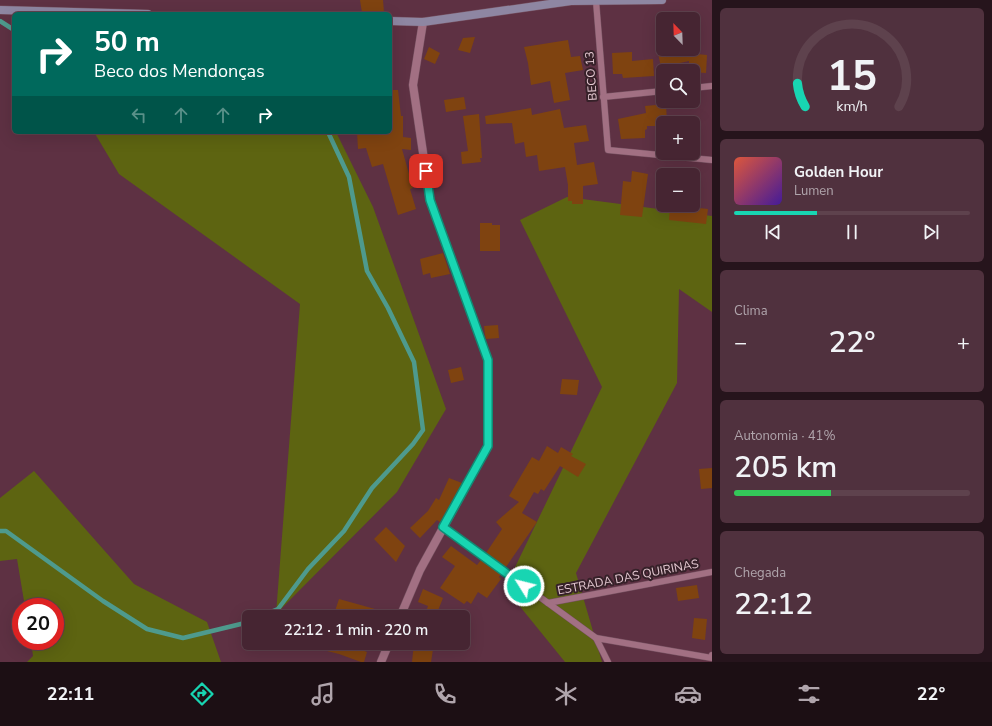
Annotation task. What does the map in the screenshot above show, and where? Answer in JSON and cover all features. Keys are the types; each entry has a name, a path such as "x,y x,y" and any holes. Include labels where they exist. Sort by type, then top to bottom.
{"main road":[{"path":"392,21 423,22 571,1 662,0"},
{"path":"0,10 74,12"}],"street":[{"path":"403,610 420,570 488,446 488,360 430,200 413,85 423,22"},
{"path":"381,662 386,650"}],"lane":[{"name":"BECO 13","path":"596,1 608,150 712,160"},
{"path":"700,87 712,86"},
{"path":"603,97 656,92"},
{"name":"ESTRADA DAS QUIRINAS","path":"443,527 596,638 712,658 712,654"},
{"name":"ESTRADA DAS QUIRINAS","path":"548,603 712,572"},
{"name":"ESTRADA DAS QUIRINAS","path":"596,638 608,662"}],"green space":[{"path":"95,134 337,134 373,207 446,409 397,492 280,610 276,610 300,304 119,174"},
{"path":"567,197 656,209 656,212 681,212 712,216 712,312 679,289 677,383 576,573 602,662 565,662 505,588 602,387 520,220"},
{"path":"34,471 134,584 207,622 221,662 27,662 33,656 32,650 64,650 64,598 24,598 17,559 0,561 0,498"}],"building":[{"path":"360,0 383,0 384,12 362,12"},
{"path":"475,37 470,53 458,50 463,38"},
{"path":"568,40 571,57 580,56 583,70 565,73 570,100 554,103 550,81 531,85 524,47"},
{"path":"429,47 440,53 435,64 424,59"},
{"path":"632,52 632,61 653,59 654,76 623,78 622,74 613,74 612,53"},
{"path":"707,55 706,73 700,73 700,64 689,64 689,61 675,64 660,64 659,56"},
{"path":"392,90 398,90 401,116 403,116 403,137 411,138 411,150 402,149 413,188 410,189 416,209 398,215 383,164 372,167 366,148 358,149 357,134 392,134"},
{"path":"464,97 466,109 446,112 444,100"},
{"path":"656,105 656,108 666,108 667,116 656,116 656,126 647,126 647,129 645,130 645,138 621,139 618,119 646,113 645,106"},
{"path":"531,108 532,115 560,109 564,128 586,125 589,141 574,143 577,165 594,162 598,184 583,186 583,204 572,204 572,201 568,201 568,185 565,167 539,171 537,155 526,157 524,142 515,144 512,123 486,124 485,116"},
{"path":"479,114 481,162 462,164 461,152 468,151 463,116"},
{"path":"632,171 648,174 642,217 620,215 623,181 631,182"},
{"path":"700,208 708,209 706,224 669,220 670,212 700,212"},
{"path":"480,223 500,225 500,251 480,251"},
{"path":"443,253 450,274 431,278 430,273 423,275 420,259"},
{"path":"498,325 499,338 486,339 484,326"},
{"path":"461,367 464,380 451,383 448,370"},
{"path":"562,379 579,380 577,395 560,394"},
{"path":"547,446 558,453 561,447 573,454 571,456 586,464 578,477 560,466 544,491 541,489 538,494 534,492 522,513 537,522 506,567 486,553 502,529 496,522 519,502 509,496 532,457 539,461"},
{"path":"712,468 712,488 701,489 699,469"},
{"path":"449,478 462,483 440,522 437,520 420,538 410,528 428,511 436,498 439,500"},
{"path":"386,527 405,546 396,562 374,539"},
{"path":"451,546 477,565 481,560 501,574 499,577 501,579 487,598 478,592 471,604 467,601 464,604 440,588 455,566 442,557"},
{"path":"697,585 699,598 678,601 676,588"},
{"path":"423,589 443,598 438,610 430,610 427,609 428,606 418,602"},
{"path":"339,599 379,610 335,610"},
{"path":"694,618 707,619 705,640 692,638"},
{"path":"323,650 362,650 367,652 364,662"},
{"path":"413,650 433,650 431,662 412,662"}],"waterway":[{"path":"0,21 12,29"},
{"path":"276,610 278,609 308,569 344,531 372,488 413,444 423,430 414,362 388,308 367,271 349,177 329,134"},
{"path":"0,531 6,531 103,601 147,629 183,638 242,624"}],"route":[{"path":"426,171 430,200 488,360 488,446 443,527 524,586"}]}
